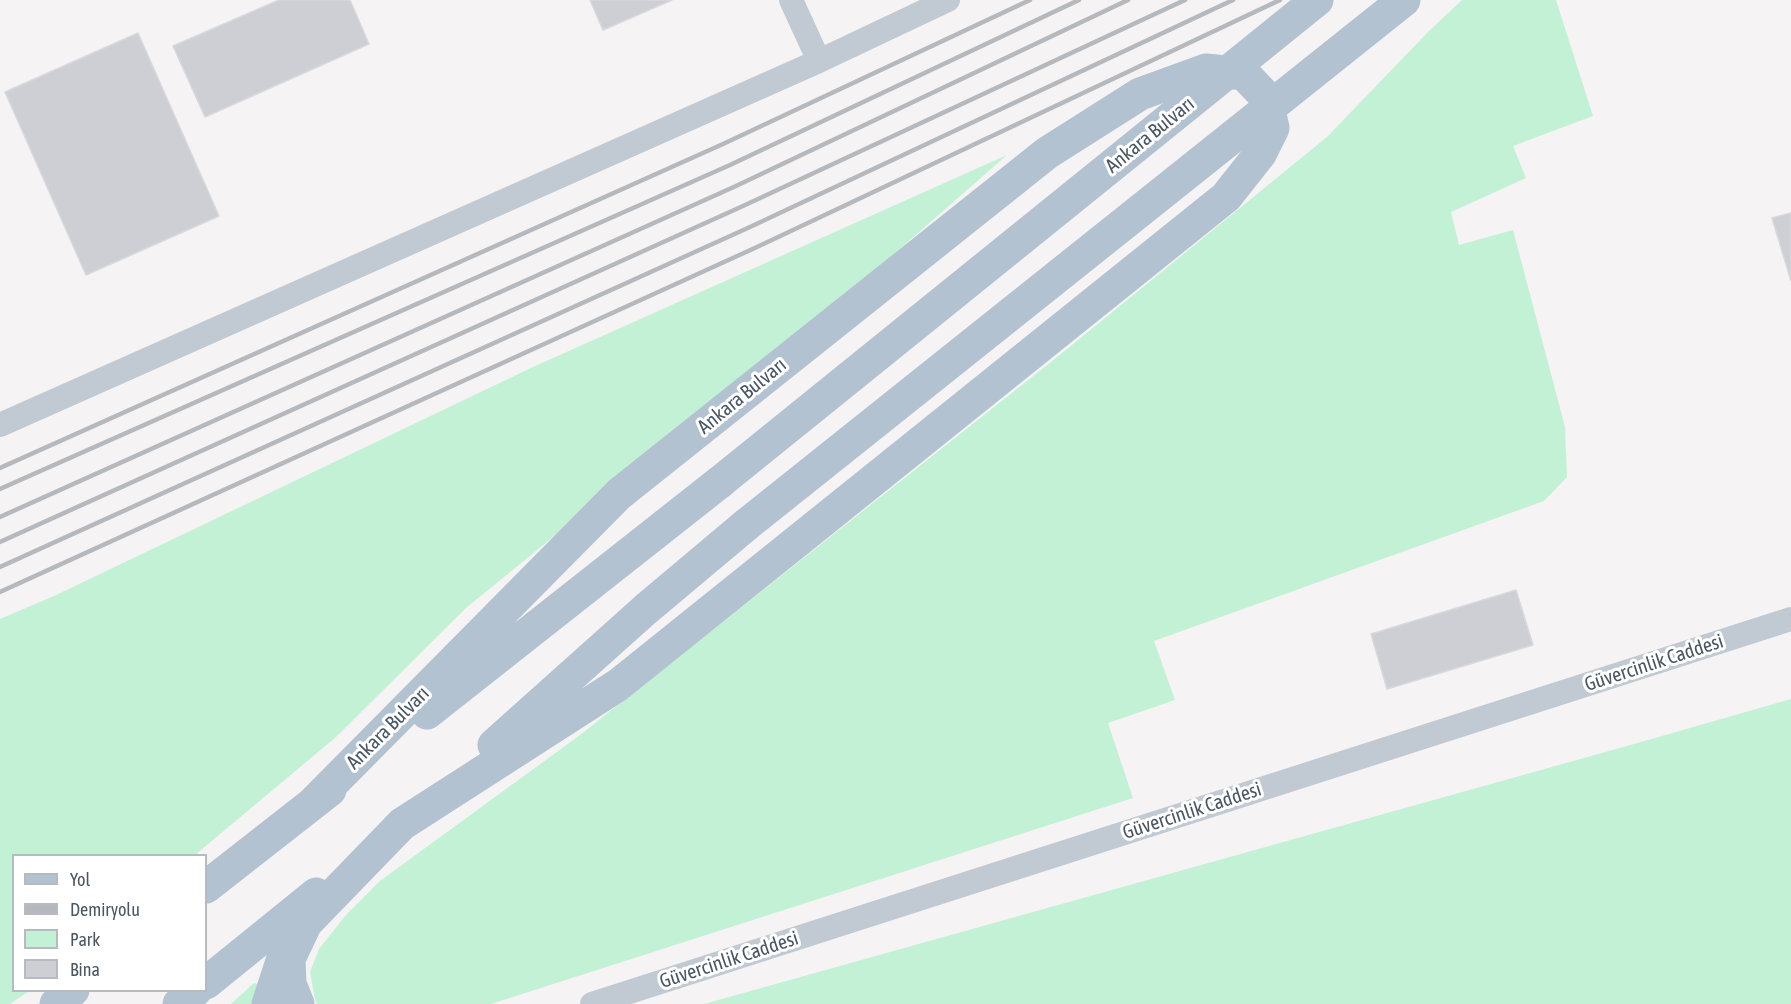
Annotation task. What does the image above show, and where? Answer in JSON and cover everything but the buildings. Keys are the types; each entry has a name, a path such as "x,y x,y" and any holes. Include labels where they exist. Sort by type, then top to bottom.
{"main road":[{"name":"Ankara Bulvarı","path":"207,886 720,482 1317,0"},
{"name":"Ankara Bulvarı","path":"207,982 402,824 528,716 646,609 746,525 1404,0"},
{"name":"Ankara Bulvarı","path":"313,803 619,494 1047,153 1140,94 1206,70 1244,74 1266,97 1273,128 1260,154 1226,197 618,685 402,824"},
{"path":"268,1004 282,958 306,923 402,824"},
{"path":"298,1004 290,984 290,959 306,923"},
{"path":"56,1004 71,992"},
{"path":"179,1004 194,992"}],"street":[{"path":"791,0 819,60"},
{"path":"0,425 819,60 948,0"},
{"name":"Güvercinlik Caddesi","path":"592,1004 1791,619"}],"green space":[{"path":"1462,0 1556,0 1593,116 1513,146 1526,178 1451,212 1459,245 1513,230 1565,427 1567,477 1544,501 1154,641 1175,700 1108,723 1133,798 491,1004 317,1004 310,972 319,949 346,915 380,881 580,735 1056,358 1327,137"},
{"path":"1007,155 813,325 466,608 336,737 196,854 12,854 12,992 28,992 10,1004 0,1004 0,619 54,596 533,367"},
{"path":"1791,699 1791,1004 704,1004 1634,744"},
{"path":"254,983 260,985 258,1004 231,1004"}],"railway":[{"path":"0,468 723,144 1030,0"},
{"path":"0,489 730,165 1079,0"},
{"path":"0,517 736,186 1128,0"},
{"path":"0,542 743,206 1185,0"},
{"path":"0,567 750,227 1233,0"},
{"path":"0,592 757,247 1280,0"}]}
